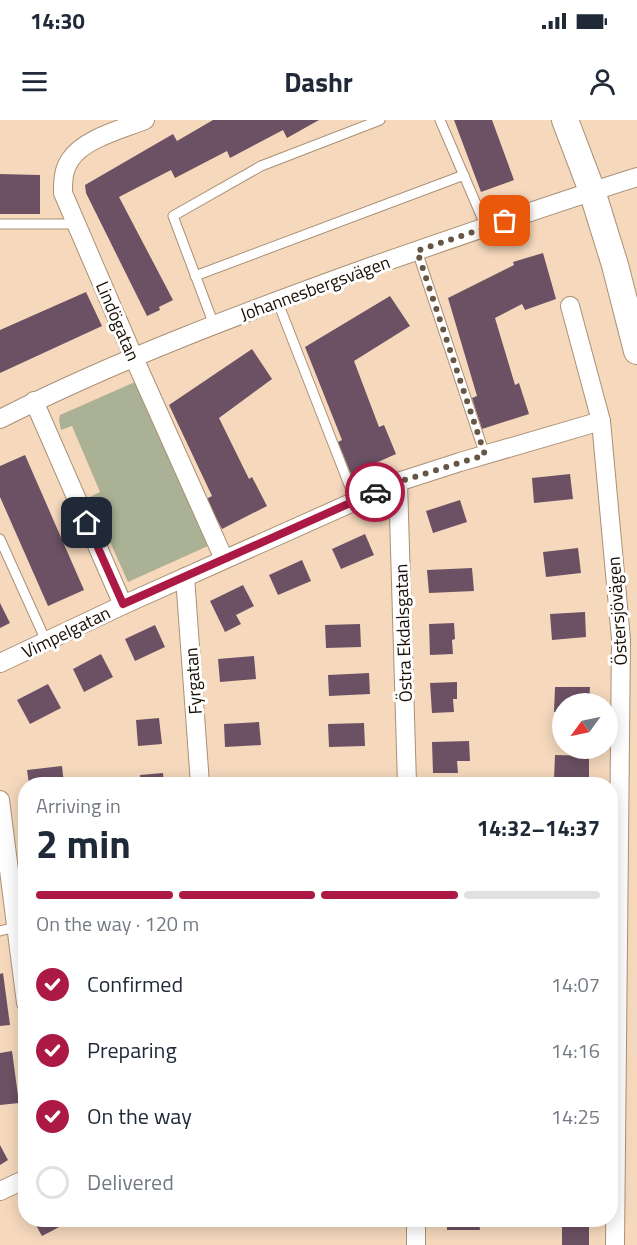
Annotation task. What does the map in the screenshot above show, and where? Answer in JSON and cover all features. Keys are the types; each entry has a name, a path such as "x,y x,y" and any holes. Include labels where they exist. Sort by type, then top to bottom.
{"main road":[{"path":"565,120 592,191 615,265 637,351"}],"street":[{"name":"Lindögatan","path":"145,120 77,150 63,177 63,193 224,559"},
{"name":"Johannesbergsvägen","path":"0,419 34,401 134,358 277,300 637,177"},
{"name":"Östersjövägen","path":"570,306 601,421 621,639 618,829"},
{"path":"34,401 123,604"},
{"name":"Vimpelgatan","path":"0,663 123,604 398,482 601,421"},
{"name":"Östra Ekdalsgatan","path":"398,482 407,777"},
{"name":"Fyrgatan","path":"185,576 199,777"},
{"path":"0,800 8,929 18,970"},
{"path":"0,1191 18,1183"},
{"path":"416,1227 416,1245"},
{"name":"Östersjövägen","path":"615,1227 615,1245"}],"lane":[{"path":"214,325 173,216 261,166 380,120"},
{"path":"440,120 486,228"},
{"path":"195,276 464,175"},
{"path":"0,224 77,224"},
{"path":"417,251 485,455"},
{"path":"277,300 356,500"},
{"path":"0,539 46,641"}],"green space":[{"path":"135,382 142,392 208,546 128,582 90,497 100,492 72,426 61,430 59,420 60,415"}],"building":[{"path":"213,120 319,120 287,138 283,130 230,158 227,151 175,178 171,170 119,197 173,300 147,316 86,193 85,185 173,134 177,141"},
{"path":"454,120 492,120 514,180 481,192"},
{"path":"0,174 40,175 40,214 0,214"},
{"path":"543,253 556,299 525,310 522,304 495,318 515,385 519,383 529,414 482,429 472,398 477,396 448,298 514,265 513,262"},
{"path":"86,292 102,326 0,373 0,330"},
{"path":"390,296 410,326 354,361 379,427 384,425 396,454 351,474 338,442 342,440 305,347"},
{"path":"252,349 272,379 219,418 249,479 252,477 267,506 222,529 206,499 212,496 169,405"},
{"path":"25,455 84,590 48,606 0,497 0,466"},
{"path":"570,474 573,499 534,503 532,478"},
{"path":"460,500 467,522 433,533 426,511"},
{"path":"365,534 374,555 341,569 332,549"},
{"path":"578,548 581,573 546,577 543,552"},
{"path":"302,560 311,581 278,595 269,575"},
{"path":"472,568 474,591 429,593 427,570"},
{"path":"243,585 254,606 236,615 241,624 225,632 210,601"},
{"path":"0,603 10,623 0,628"},
{"path":"585,612 586,637 552,640 550,614"},
{"path":"454,623 453,654 430,655 429,624"},
{"path":"360,624 361,647 326,648 325,625"},
{"path":"155,625 165,647 135,661 125,639"},
{"path":"101,654 113,677 84,692 73,669"},
{"path":"254,656 256,679 220,682 218,659"},
{"path":"369,673 370,694 329,696 328,675"},
{"path":"457,682 457,699 453,699 454,712 432,713 430,683"},
{"path":"48,684 61,708 30,724 17,700"},
{"path":"555,687 590,687 590,693 555,693"},
{"path":"159,718 162,744 138,746 136,720"},
{"path":"259,722 261,745 225,747 224,724"},
{"path":"364,723 365,746 329,747 328,724"},
{"path":"469,741 470,761 457,761 458,773 433,773 432,742"},
{"path":"555,759 589,759 589,777 554,777"},
{"path":"62,766 63,777 28,777 27,770"},
{"path":"163,773 163,777 140,777 140,775"},
{"path":"3,973 10,1025 0,1026 0,974"},
{"path":"12,1051 18,1103 0,1105 0,1053"},
{"path":"0,1145 8,1160 0,1165"},
{"path":"37,1227 59,1227 42,1236"},
{"path":"447,1227 480,1227 480,1230 447,1230"},
{"path":"562,1227 589,1227 589,1245 562,1245"}],"way so far":[{"path":"375,492 398,482 485,455 417,251 505,221"}],"route":[{"path":"87,523 123,604 375,492"}]}
